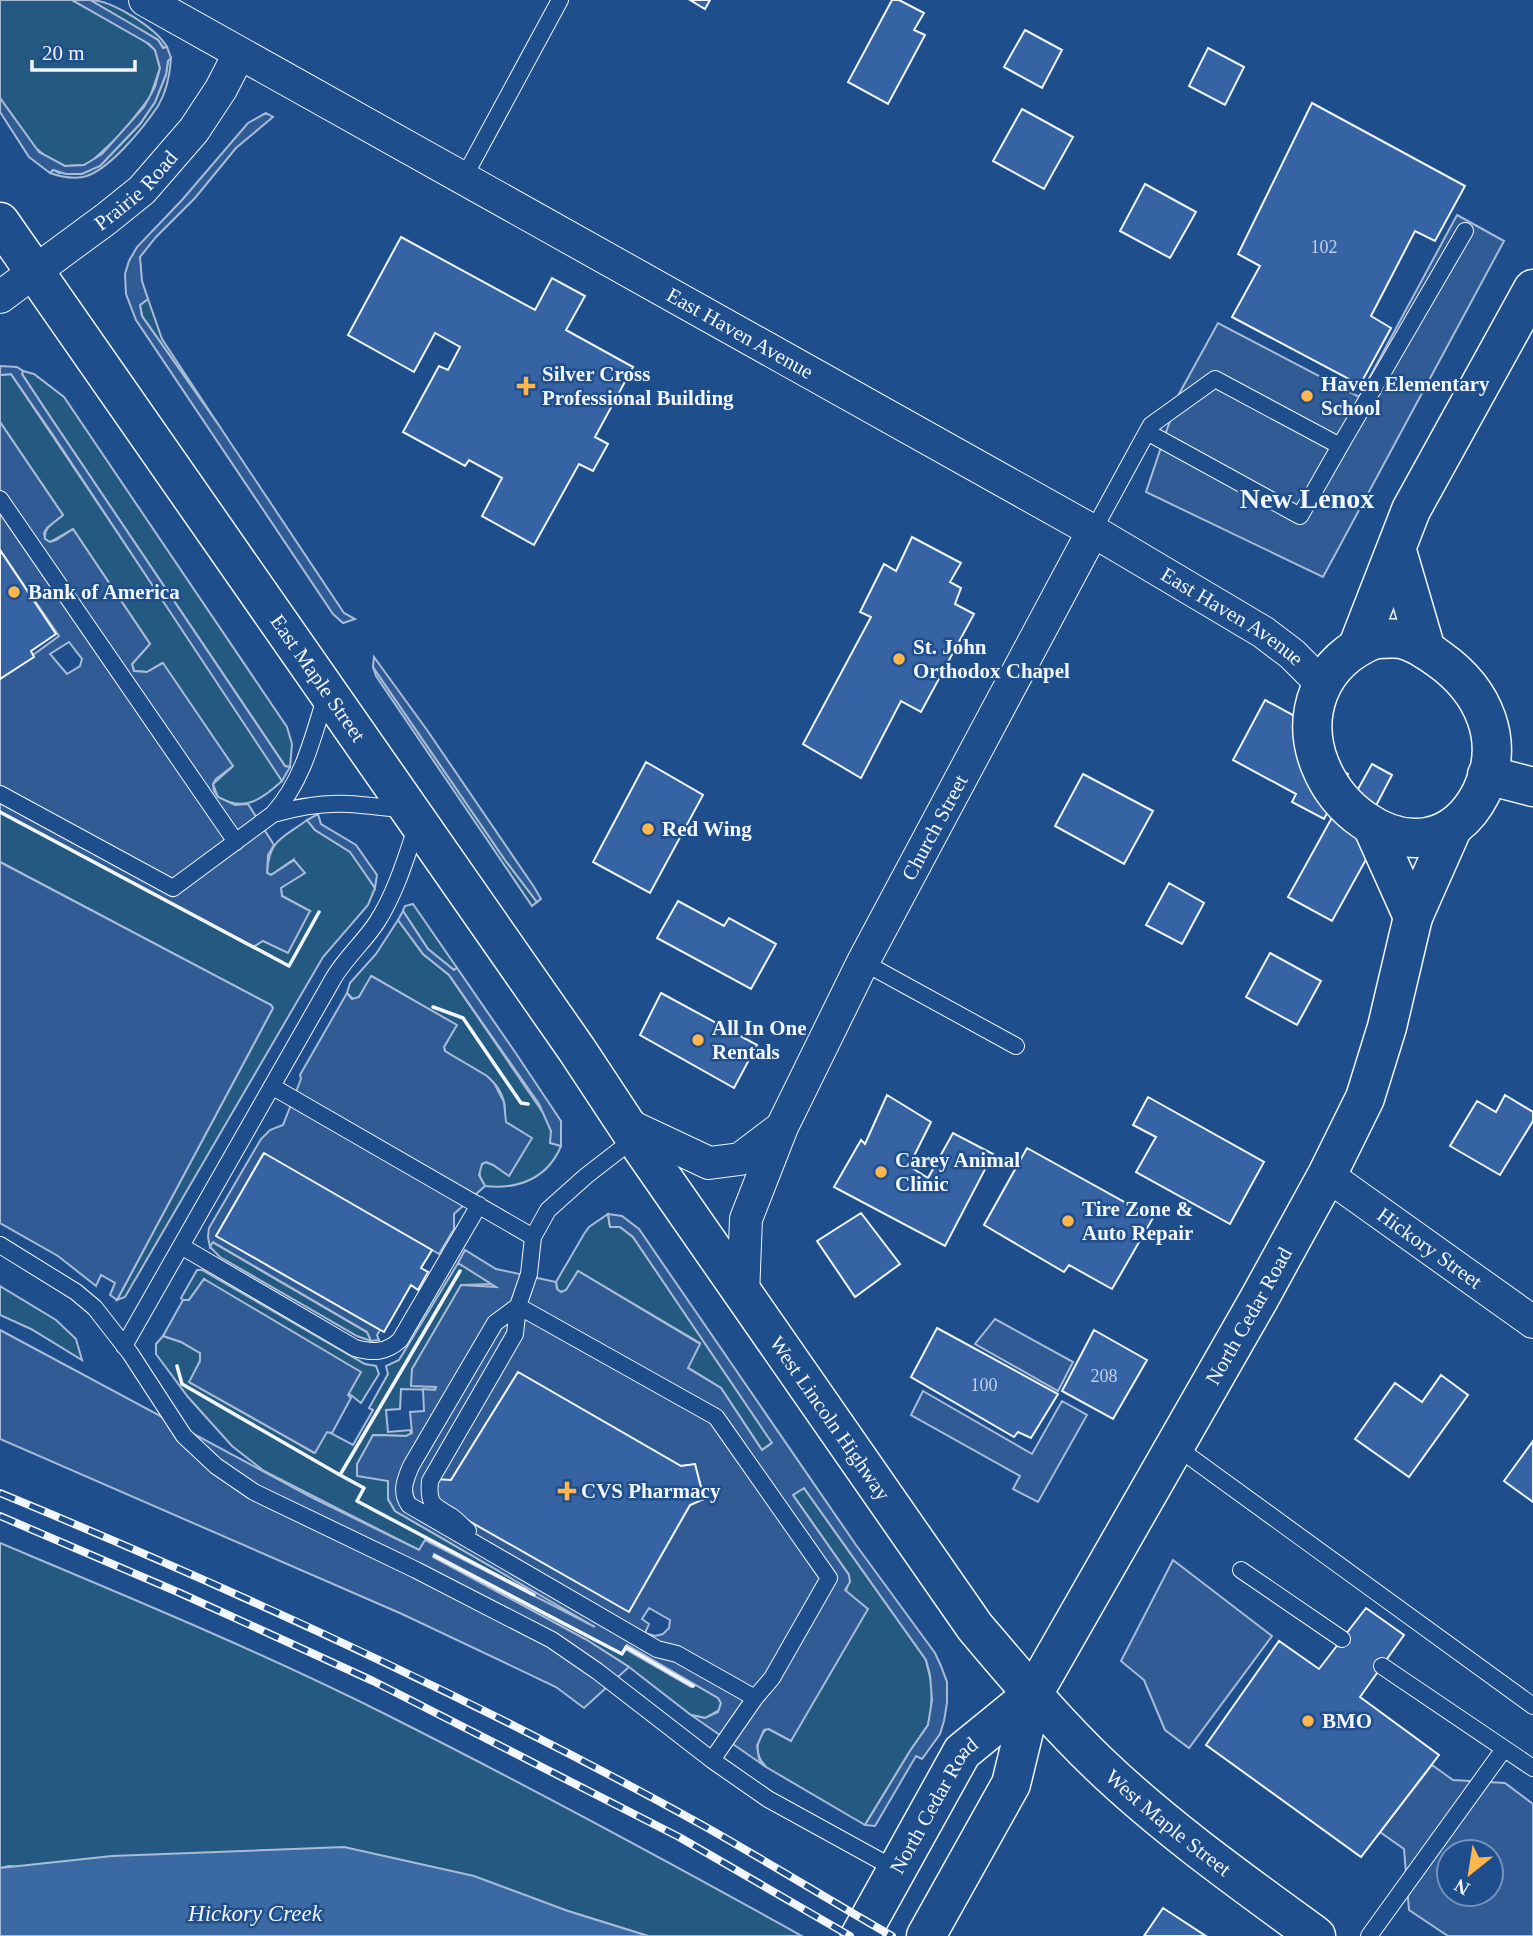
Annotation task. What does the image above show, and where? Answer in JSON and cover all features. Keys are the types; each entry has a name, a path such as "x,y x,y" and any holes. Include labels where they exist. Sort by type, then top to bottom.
{"main road":[{"name":"East Maple Street","path":"0,222 630,1131"},
{"path":"1358,646 1411,510 1533,289"},
{"path":"1396,551 1426,650"},
{"path":"1375,639 1401,639 1426,650 1466,682 1481,702 1491,741 1488,775 1475,803 1452,829 1435,835 1416,837 1391,834 1373,828 1356,816 1327,781 1311,737 1312,716 1322,684 1342,659 1358,646 1375,639"},
{"path":"1488,775 1533,787"},
{"path":"1373,828 1413,917"},
{"name":"North Cedar Road","path":"926,1936 1011,1784 1033,1694 1327,1175 1365,1098 1402,970 1413,917 1452,829"},
{"name":"West Lincoln Highway","path":"630,1131 975,1627 1033,1694"},
{"name":"North Cedar Road","path":"860,1936 962,1752 1033,1694"},
{"name":"West Maple Street","path":"1033,1694 1100,1765 1189,1842 1316,1936"}],"street":[{"name":"East Haven Avenue","path":"145,0 1093,531 1263,632 1292,654 1322,684"},
{"name":"Prairie Road","path":"0,297 142,190 194,130 221,89 239,54"},
{"name":"Church Street","path":"743,1295 746,1219 782,1127 863,962 1093,531"},
{"path":"630,1131 709,1163 740,1160 782,1127"},
{"name":"Hickory Street","path":"1327,1175 1533,1322"}],"lane":[{"path":"463,179 560,0"},
{"path":"1147,432 1300,516 1465,231"},
{"path":"1093,531 1151,425 1215,379 1340,446"},
{"path":"0,499 236,842"},
{"path":"0,794 173,888 273,814 293,788 327,693"},
{"path":"124,1346 342,964 367,936 389,901 413,817 351,803 326,803 273,814"},
{"path":"863,962 1016,1046"},
{"path":"273,1087 533,1237"},
{"path":"487,1550 454,1518 434,1506 430,1500 430,1481 515,1334 518,1306 527,1281 533,1237 548,1210 630,1131"},
{"path":"181,1246 355,1348 370,1352 383,1351 400,1340 479,1205"},
{"path":"0,1245 76,1292 95,1308 124,1346 184,1436 216,1466 254,1492 416,1570 552,1640 768,1799 897,1870"},
{"path":"518,1306 495,1322 411,1466 403,1489 405,1499 410,1505 657,1649 677,1654 755,1698"},
{"path":"518,1306 716,1417 829,1578 772,1678 712,1760"},
{"path":"1175,1446 1533,1706"},
{"path":"1241,1570 1342,1639"},
{"path":"1382,1666 1533,1769"},
{"path":"1369,1936 1504,1749"}],"shaded area":[{"path":"0,0 72,0 140,37 155,50 160,68 150,97 122,133 92,161 84,165 65,166 49,159 31,144 0,98"},
{"path":"72,0 90,0 133,25 158,40 163,48 167,47 171,58 155,102 140,124 100,166 82,174 66,174 53,170 50,173 29,157 0,112 0,98 39,152 65,166 84,165 102,154 144,107 155,87 160,68 155,50 149,44"},
{"path":"90,0 110,5 133,16 167,47 164,48 158,40"},
{"path":"171,58 168,83 158,106 114,158 83,177 50,173 52,169 59,173 100,166 140,124 155,102 166,75 168,60"},
{"path":"266,113 273,117 236,148 195,198 140,257 142,281 148,299 140,305 142,316 344,613 355,619 343,623 333,614 136,320 126,294 125,274 137,247 182,200 248,123"},
{"path":"1457,215 1504,241 1323,577 1146,492 1179,394 1218,323 1359,397"},
{"path":"148,299 162,339 220,427 142,316 140,305"},
{"path":"0,366 17,367 23,371 22,374 51,418 285,766 290,767 282,781 11,374 0,375"},
{"path":"23,371 34,374 64,397 287,727 292,744 290,767 285,766 51,418 22,374"},
{"path":"11,374 279,773 282,781 267,794 245,804 236,804 218,797 213,784 232,767 162,663 147,672 134,671 132,664 150,644 73,529 50,542 45,539 48,528 63,515 0,422 0,375"},
{"path":"0,422 63,515 47,528 45,539 50,542 56,540 73,529 150,644 132,664 134,671 147,672 163,663 233,766 216,779 213,784 214,791 218,797 235,805 248,804 274,845 268,855 267,873 271,875 294,860 305,873 281,888 282,896 310,911 288,953 263,941 253,947 0,812 0,679 59,636 0,550","holes":["69,642 82,659 80,666 67,674 50,654"]},
{"path":"374,657 534,887 541,899 537,902 505,860 373,667"},
{"path":"373,667 505,860 537,902 532,906 376,676"},
{"path":"0,812 253,947 310,911 282,896 281,888 293,860 271,875 267,873 274,846 307,820 315,830 352,853 375,888 368,905 323,957 125,1297 117,1300 273,1008 0,862"},
{"path":"318,814 321,824 356,845 377,875 375,888 350,852 315,830 307,820"},
{"path":"0,862 273,1008 117,1300 110,1295 115,1283 101,1275 96,1286 58,1256 0,1223"},
{"path":"413,904 457,968 454,970 428,949 403,911 405,906"},
{"path":"403,911 428,949 454,970 457,968 515,1052 561,1121 561,1146 550,1143 551,1131 539,1104 449,975 423,954 398,920"},
{"path":"398,920 423,954 449,975 548,1120 551,1143 561,1146 540,1174 520,1184 485,1186 479,1172 480,1167 486,1162 493,1165 503,1128 504,1104 494,1083 445,1051 444,1047 456,1025 372,976 359,997 353,999 347,993 350,983 376,954"},
{"path":"371,976 457,1025 444,1047 445,1051 494,1083 504,1102 506,1122 532,1138 509,1176 493,1165 486,1162 482,1164 479,1175 485,1186 454,1214 454,1229 439,1254 263,1154 217,1236 380,1330 377,1335 379,1340 371,1341 367,1332 213,1242 210,1247 208,1237 209,1228 261,1139 270,1130 283,1125 301,1079 300,1075 347,993 352,999 359,997"},
{"path":"608,1214 610,1227 620,1227 633,1237 773,1442 762,1450 721,1388 687,1367 700,1343 578,1271 566,1291 557,1289 556,1282 584,1234 589,1227"},
{"path":"608,1214 622,1216 639,1229 856,1545 935,1653 941,1666 947,1682 947,1703 940,1734 922,1759 916,1756 875,1826 865,1825 928,1725 932,1700 930,1675 926,1660 804,1488 793,1495 849,1575 850,1582 845,1590 868,1609 791,1741 769,1729 764,1730 757,1746 759,1759 766,1767 691,1715 705,1718 718,1712 721,1703 718,1698 627,1645 622,1654 434,1554 433,1557 587,1640 629,1667 584,1708 556,1687 402,1614 0,1439 0,1330 311,1497 419,1550 425,1540 595,1627 395,1511 388,1499 388,1481 357,1476 357,1464 373,1435 406,1436 412,1433 410,1412 424,1411 423,1389 435,1390 436,1387 411,1386 412,1369 461,1285 496,1287 458,1263 465,1250 496,1269 556,1282 557,1289 561,1292 566,1290 578,1271 700,1344 688,1368 721,1388 762,1450 772,1443 633,1237 620,1227 610,1227","holes":["518,1372 681,1466 695,1464 704,1499 690,1505 629,1611 434,1480 451,1480","649,1608 670,1620 669,1628 663,1634 655,1636 645,1633 649,1624 642,1619"]},
{"path":"212,1242 368,1333 371,1341 357,1336 220,1257 210,1247"},
{"path":"458,1263 495,1284 461,1285 435,1390 401,1389 400,1409 386,1410 388,1432 411,1430 410,1436 373,1435 389,1483 388,1499 395,1511 529,1588 526,1589 470,1562 534,1596 425,1541 419,1550 264,1471 232,1446 188,1397 156,1354 156,1344 163,1336 200,1353 200,1361 190,1382 314,1453 327,1431 353,1445 373,1410 369,1408 388,1374 386,1366 399,1360"},
{"path":"197,1270 202,1270 365,1364 376,1366 379,1374 361,1403 204,1279 189,1300 183,1300 181,1298"},
{"path":"204,1279 361,1372 348,1395 351,1398 332,1433 327,1432 315,1453 189,1382 200,1361 200,1353 163,1336 183,1300 189,1300"},
{"path":"0,1286 56,1320 76,1339 82,1360 31,1329 0,1315"},
{"path":"995,1319 1073,1362 1058,1391 975,1344"},
{"path":"923,1391 1032,1454 1062,1401 1087,1415 1038,1502 1013,1489 1020,1476 911,1415"},
{"path":"804,1488 926,1660 932,1686 928,1725 865,1825 766,1767 758,1752 758,1743 767,1728 791,1741 848,1585 849,1575 793,1495"},
{"path":"0,1543 343,1693 547,1797 802,1936 648,1936 568,1911 9,1866 0,1868"},
{"path":"434,1553 622,1653 625,1649 691,1687 696,1685 718,1698 721,1703 719,1710 705,1718 691,1715 629,1667 587,1640 432,1557"},
{"path":"1173,1560 1272,1636 1189,1748 1165,1730 1144,1680 1121,1661"},
{"path":"1432,1765 1453,1780 1505,1783 1533,1804 1533,1936 1448,1936 1409,1910 1404,1849 1380,1832"}],"water":[{"name":"Hickory Creek","path":"344,1847 474,1876 568,1911 648,1936 0,1936 0,1868 112,1856"}],"building":[{"path":"690,0 710,0 705,9"},
{"path":"892,0 899,0 924,13 914,30 925,35 888,104 848,82"},
{"path":"1025,30 1062,50 1042,88 1004,67"},
{"path":"1208,48 1244,67 1225,105 1189,86"},
{"name":"Haven Elementary School","path":"1312,103 1465,186 1435,241 1415,231 1371,316 1391,328 1360,385 1232,317 1260,266 1238,254"},
{"path":"1022,109 1073,137 1044,189 993,161"},
{"path":"1145,184 1196,212 1170,258 1120,231"},
{"name":"Silver Cross Professional Building","path":"401,237 535,310 552,278 585,296 566,330 633,367 595,437 608,444 593,471 579,464 534,545 482,516 502,478 469,460 465,466 403,432 439,366 448,370 460,347 435,333 414,372 348,335"},
{"name":"St. John Orthodox Chapel","path":"912,537 961,563 950,582 961,588 955,604 974,614 921,712 901,701 861,778 803,744 871,617 860,612 884,564 896,571"},
{"name":"Bank of America","path":"0,550 56,634 31,651 34,657 0,679"},
{"path":"1265,700 1324,732 1312,755 1348,774 1324,819 1292,802 1296,794 1233,760"},
{"name":"Red Wing","path":"646,762 703,795 650,893 593,862"},
{"path":"1372,764 1392,775 1369,819 1384,827 1332,921 1288,897 1340,803 1348,807"},
{"path":"1083,774 1153,811 1124,864 1055,826"},
{"path":"1169,883 1204,903 1182,944 1146,925"},
{"path":"678,901 724,926 729,918 776,944 751,989 657,938"},
{"path":"1270,953 1321,981 1297,1025 1246,997"},
{"name":"All In One Rentals","path":"661,993 757,1045 734,1088 640,1035"},
{"name":"Carey Animal Clinic","path":"887,1095 931,1122 909,1166 928,1178 953,1133 993,1154 945,1246 834,1187 861,1140 865,1144"},
{"path":"1505,1095 1533,1112 1533,1121 1500,1175 1450,1146 1477,1101 1496,1112"},
{"path":"1148,1097 1264,1162 1230,1224 1136,1172 1156,1137 1133,1125"},
{"name":"Tire Zone & Auto Repair","path":"1027,1148 1153,1218 1112,1289 1069,1265 1064,1272 984,1225"},
{"path":"264,1153 432,1250 421,1268 428,1272 418,1290 411,1285 384,1332 216,1236"},
{"path":"861,1213 900,1264 855,1297 817,1241"},
{"path":"937,1328 1058,1394 1031,1438 1018,1432 1014,1437 911,1377"},
{"path":"1094,1330 1147,1360 1113,1419 1062,1391"},
{"name":"CVS Pharmacy","path":"518,1372 681,1466 695,1464 704,1499 690,1505 629,1612 432,1500 434,1479 451,1480"},
{"path":"1441,1375 1468,1395 1409,1477 1355,1439 1395,1383 1422,1402"},
{"path":"1533,1441 1533,1502 1504,1481"},
{"name":"BMO","path":"1366,1608 1404,1635 1360,1697 1439,1755 1361,1857 1206,1745 1279,1641 1319,1669"},
{"path":"1163,1908 1206,1936 1144,1936"}],"railway":[{"path":"0,1493 179,1569 445,1691 704,1826 892,1936"},
{"path":"0,1516 180,1593 373,1681 679,1837 850,1936"}],"wall":[{"path":"0,812 289,966 319,912"},
{"path":"433,1007 463,1018 521,1103 528,1104"},
{"path":"460,1271 340,1475 364,1488 357,1501 534,1595"},
{"path":"177,1366 182,1384 340,1475"},
{"path":"435,1556 622,1654 626,1647 693,1686"}],"place":[{"name":"Silver Cross Professional Building","path":"526,386"},
{"name":"Haven Elementary School","path":"1307,396"},
{"name":"Bank of America","path":"14,592"},
{"name":"St. John Orthodox Chapel","path":"899,659"},
{"name":"Red Wing","path":"648,829"},
{"name":"All In One Rentals","path":"698,1040"},
{"name":"Carey Animal Clinic","path":"881,1172"},
{"name":"Tire Zone & Auto Repair","path":"1068,1221"},
{"name":"CVS Pharmacy","path":"567,1491"},
{"name":"BMO","path":"1308,1721"}],"district":[{"name":"New Lenox","path":"1307,498"}]}
